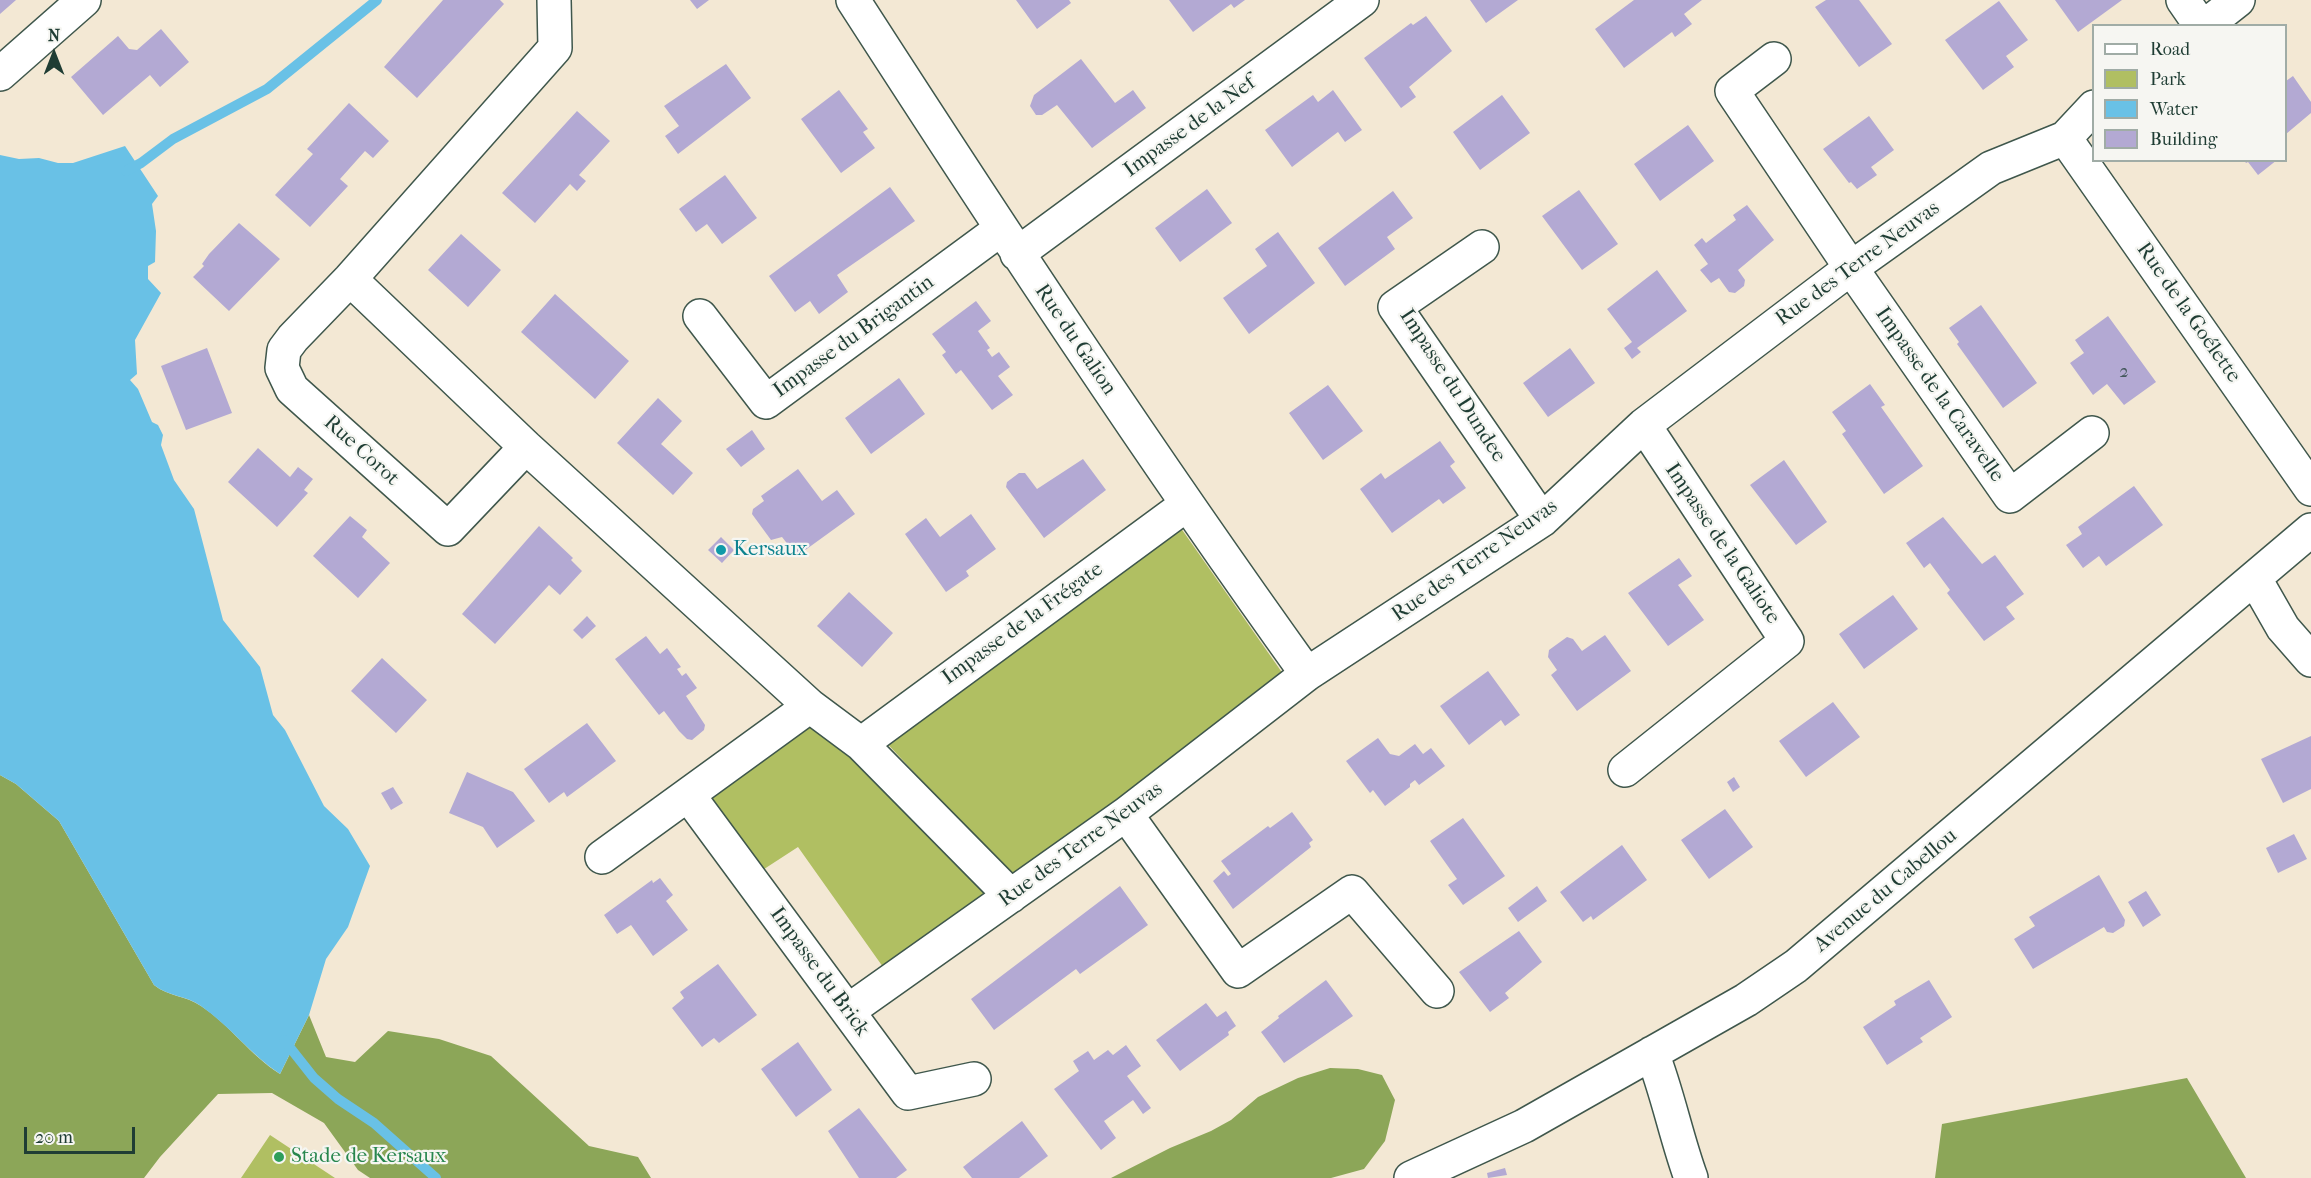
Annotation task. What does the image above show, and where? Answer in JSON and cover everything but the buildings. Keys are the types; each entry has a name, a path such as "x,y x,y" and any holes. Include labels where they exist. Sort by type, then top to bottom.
{"street":[{"path":"0,74 84,0"},
{"name":"Rue Corot","path":"526,447 447,529 292,389 282,368 284,350 555,48 554,0"},
{"name":"Rue du Galion","path":"853,0 1009,242 1186,505 1307,674"},
{"name":"Impasse de la Nef","path":"1009,242 1362,0"},
{"path":"2183,0 2199,24"},
{"path":"2208,24 2238,0"},
{"path":"1774,59 1732,91 1851,268"},
{"name":"Rue des Terre Neuvas","path":"848,1011 1126,814 1307,674 1542,520 1644,425 1851,268 1991,168 2065,138 2092,109"},
{"name":"Rue de la Goélette","path":"2065,138 2311,489"},
{"name":"Impasse du Brigantin","path":"700,316 766,402 1009,242"},
{"name":"Impasse du Dundee","path":"1482,247 1395,307 1542,520"},
{"name":"Impasse de la Caravelle","path":"1851,268 2010,496 2092,433"},
{"path":"350,279 526,447 810,706 861,744 1011,896"},
{"name":"Impasse de la Galiote","path":"1625,770 1786,641 1644,425"},
{"name":"Impasse de la Frégate","path":"861,744 1186,505"},
{"name":"Avenue du Cabellou","path":"1411,1178 1524,1126 1746,1000 1796,966 2311,530"},
{"path":"2255,579 2283,628 2311,660"},
{"path":"602,857 810,706"},
{"name":"Impasse du Brick","path":"689,796 908,1093 974,1079"},
{"path":"1126,814 1238,971 1352,892 1437,992"},
{"path":"1652,1053 1662,1078 1677,1140 1691,1178"}],"green space":[{"path":"1178,524 1288,681 1013,878 881,737"},
{"path":"816,715 991,893 883,967 798,847 758,873 700,800"},
{"path":"0,775 16,784 59,821 154,985 165,992 201,1006 280,1074 309,1015 326,1057 355,1062 388,1031 439,1039 491,1056 589,1146 638,1157 651,1178 370,1178 358,1170 324,1123 272,1093 218,1094 160,1157 144,1178 0,1178"},
{"path":"1330,1068 1358,1069 1382,1075 1395,1100 1385,1141 1364,1169 1331,1178 1111,1178 1231,1120 1258,1097 1298,1078"},
{"path":"2187,1078 2246,1178 1935,1178 1942,1124"},
{"name":"Stade de Kersaux","path":"270,1135 335,1178 241,1178"}],"water":[{"path":"125,146 158,196 152,204 156,231 155,262 148,266 148,279 161,293 135,340 137,374 130,380 138,389 152,422 158,425 163,435 161,445 174,480 194,509 223,620 260,667 273,715 285,730 324,806 348,829 370,866 348,927 326,959 309,1015 280,1074 201,1006 154,985 59,821 16,784 0,775 0,155 19,159 39,158 58,163 73,163"}],"waterway":[{"path":"126,171 141,163 173,139 267,89 377,0"},
{"path":"284,1040 314,1078 338,1099 374,1123 436,1178"}],"place":[{"name":"Kersaux","path":"721,550"},
{"name":"Stade de Kersaux","path":"279,1157"}]}
